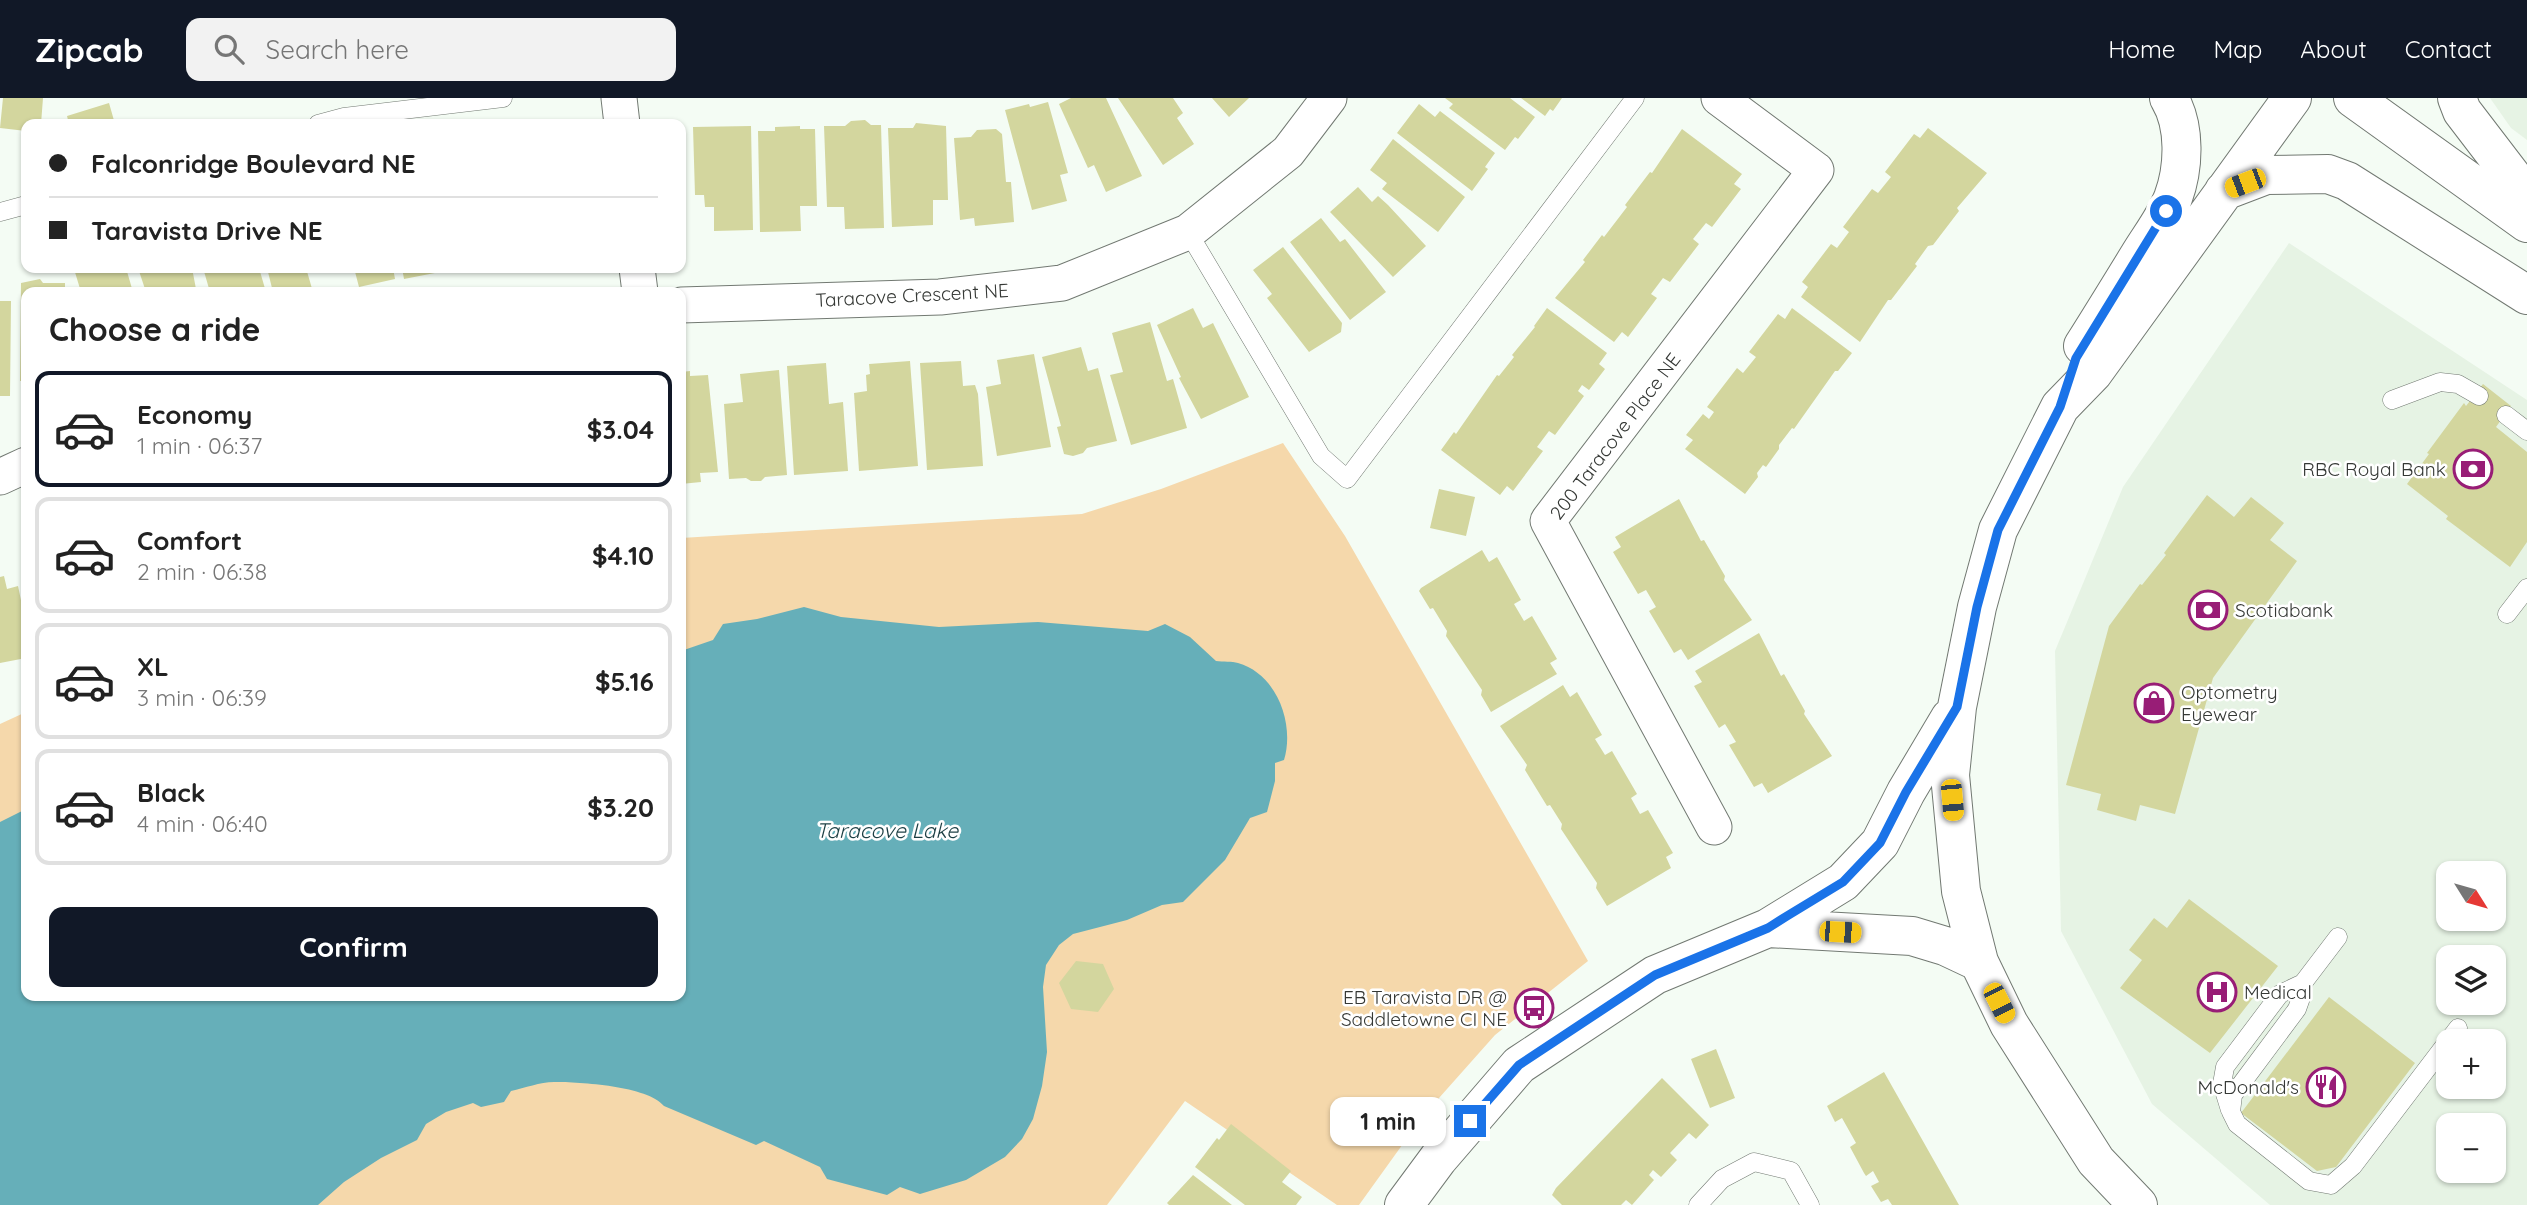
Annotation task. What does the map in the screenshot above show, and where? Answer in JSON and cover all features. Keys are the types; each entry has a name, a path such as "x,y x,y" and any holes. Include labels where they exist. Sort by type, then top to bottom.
{"main road":[{"path":"2138,1205 2096,1161 2010,1024 1979,962 1961,891 1950,775 1957,707 1977,607 1998,530 2060,407 2076,358 2173,197 2181,165 2181,137 2174,105 2169,98"},
{"path":"2060,407 2093,373 2292,98"},
{"path":"2353,98 2527,223"},
{"path":"2457,98 2462,111 2527,196"},
{"path":"2224,191 2266,175 2328,174 2347,181 2527,295"},
{"path":"1404,1205 1438,1159 1519,1065 1655,975 1768,928 1843,882 1880,843 1906,792 1957,707"},
{"path":"1768,928 1912,936 1945,946 1979,962"}],"street":[{"path":"619,98 621,119"},
{"name":"Taracove Crescent NE","path":"686,305 940,297 1062,283 1188,232 1288,152 1329,98"},
{"name":"200 Taracove Place NE","path":"1714,827 1548,521 1816,170 1719,98"},
{"path":"0,477 21,467"}],"lane":[{"path":"341,98 344,117"},
{"path":"336,119 503,98"},
{"path":"1188,232 1321,456 1347,479 1635,98"},
{"path":"0,212 21,206"},
{"path":"2392,400 2440,382 2458,384 2479,396"},
{"path":"2506,415 2527,430"},
{"path":"2507,614 2527,588"},
{"path":"2338,937 2303,983 2297,1009 2233,1095 2231,1112 2238,1124 2309,1181 2331,1185 2353,1166 2458,1028"},
{"path":"1698,1205 1721,1179 1754,1162 1791,1171 1810,1205"}],"shaded area":[{"path":"2490,98 2527,98 2527,140 2511,128"},
{"path":"2289,243 2527,400 2527,1205 2270,1205 2152,1104 2061,931 2055,651 2123,487"},
{"path":"1283,443 1345,536 1588,961 1495,1035 1423,1116 1359,1205 1337,1205 1185,1101 1107,1205 0,1205 0,724 21,714 21,1001 686,1001 686,538 1082,514 1161,489"}],"water":[{"name":"Taracove Lake","path":"804,607 841,617 939,627 1038,622 1148,631 1165,624 1190,637 1216,661 1236,662 1252,669 1273,689 1280,702 1285,716 1287,746 1284,760 1275,763 1275,781 1267,812 1250,818 1225,860 1183,902 1162,905 1127,920 1073,934 1059,945 1046,965 1043,987 1047,1052 1042,1086 1033,1119 1022,1139 1005,1157 966,1180 920,1194 900,1187 887,1195 827,1179 820,1167 764,1141 756,1145 664,1106 644,1094 613,1086 554,1082 511,1091 504,1102 481,1107 473,1103 446,1112 426,1124 417,1140 381,1158 344,1182 318,1205 0,1205 0,822 21,812 21,1001 686,1001 686,649 713,640 723,624"}],"building":[{"path":"3,98 43,98 41,119 21,119 21,130 0,128"},
{"path":"1071,98 1106,98 1142,176 1106,192 1094,165 1088,168 1059,104"},
{"path":"1118,98 1173,98 1183,113 1177,118 1194,144 1163,165"},
{"path":"1212,98 1249,98 1229,117"},
{"path":"1445,98 1510,98 1535,117 1518,139 1515,137 1505,150 1449,108 1453,104"},
{"path":"1521,98 1562,98 1553,111 1550,109 1545,116"},
{"path":"1048,102 1068,173 1060,175 1067,201 1032,210 1005,110"},
{"path":"109,103 114,119 68,119 67,116"},
{"path":"1419,104 1435,117 1440,111 1495,153 1485,167 1488,169 1472,191 1397,133"},
{"path":"865,120 871,125 881,125 884,228 845,229 844,207 827,207 824,126 845,126 851,121"},
{"path":"916,123 946,126 948,200 933,200 933,225 892,227 888,128 913,128"},
{"path":"751,126 753,230 714,231 714,207 705,207 704,195 695,195 693,127"},
{"path":"800,126 800,129 815,129 817,206 800,206 801,231 760,232 758,131"},
{"path":"1928,128 1987,173 1957,208 1959,211 1933,245 1928,246 1915,264 1917,266 1891,300 1888,300 1860,342 1801,297 1808,287 1802,282 1831,244 1837,248 1849,232 1843,227 1872,189 1878,193 1891,177 1885,172 1914,134 1920,138"},
{"path":"996,129 1002,134 1006,182 1011,182 1014,222 975,226 974,218 960,220 954,138 971,137 977,130"},
{"path":"1682,129 1742,174 1734,184 1741,189 1712,227 1706,223 1693,239 1699,244 1670,282 1663,278 1651,294 1657,298 1628,337 1622,332 1614,342 1555,298 1585,262 1583,260 1602,235 1604,237 1627,207 1625,205 1650,172 1652,173"},
{"path":"1393,139 1465,197 1438,232 1382,189 1387,183 1370,170"},
{"path":"1358,187 1372,202 1378,196 1426,246 1393,277 1330,212"},
{"path":"1321,218 1340,242 1345,239 1386,292 1350,320 1290,242"},
{"path":"1283,247 1342,323 1341,332 1309,352 1267,298 1272,294 1253,270"},
{"path":"75,273 127,273 132,287 79,287"},
{"path":"140,273 193,273 196,287 144,287"},
{"path":"204,273 260,273 265,287 209,287"},
{"path":"268,273 307,273 312,287 272,287"},
{"path":"355,273 394,273 395,279 359,287"},
{"path":"403,273 435,273 404,279"},
{"path":"40,279 43,283 65,283 65,287 21,287 20,381 21,283"},
{"path":"0,301 11,301 10,396 0,396"},
{"path":"1193,308 1203,328 1213,323 1249,397 1201,419 1179,378 1181,377 1157,325"},
{"path":"1547,308 1607,353 1599,364 1605,369 1589,390 1582,385 1578,391 1584,396 1555,435 1549,431 1537,447 1543,451 1513,491 1507,486 1500,495 1441,450 1454,432 1456,434 1497,375 1499,376 1514,357 1512,355"},
{"path":"1792,308 1852,353 1838,371 1835,371 1794,429 1792,428 1779,445 1766,467 1763,465 1745,494 1685,449 1693,440 1686,435 1703,414 1709,419 1714,412 1707,407 1737,368 1743,373 1756,357 1749,352 1778,314 1785,319"},
{"path":"1150,322 1167,381 1173,379 1187,428 1131,445 1110,375 1123,372 1112,333"},
{"path":"1081,347 1088,371 1098,368 1117,441 1087,448 1083,453 1073,456 1064,454 1057,427 1061,426 1042,357"},
{"path":"1034,354 1051,447 997,456 986,387 1001,384 997,360"},
{"path":"910,361 918,466 859,471 854,393 867,391 866,375 870,374 869,364"},
{"path":"961,361 963,386 975,385 978,394 983,466 927,470 920,363"},
{"path":"826,363 829,404 843,402 848,471 794,475 787,366"},
{"path":"779,370 787,475 765,477 761,481 729,479 724,404 743,402 740,374"},
{"path":"686,371 690,371 690,376 708,375 718,472 700,473 701,482 686,484"},
{"name":"RBC Royal Bank","path":"2483,384 2511,406 2496,427 2527,452 2527,542 2510,567 2446,519 2448,516 2407,484 2464,403 2466,406"},
{"path":"1439,489 1475,497 1466,536 1430,528"},
{"path":"2207,495 2234,517 2251,497 2284,523 2270,540 2297,561 2213,678 2175,814 2140,805 2136,821 2097,810 2101,794 2066,785 2109,626 2140,584 2142,585 2166,555 2164,553"},
{"path":"1679,499 1701,541 1704,540 1725,576 1724,580 1752,620 1688,660 1681,649 1674,653 1649,611 1656,607 1646,590 1638,594 1613,552 1621,547 1615,537"},
{"path":"1482,550 1489,562 1497,557 1521,600 1514,604 1524,621 1532,616 1557,659 1550,663 1557,674 1491,712 1481,695 1482,690 1446,636 1447,631 1419,591"},
{"path":"4,576 7,589 18,586 21,600 21,659 0,663 0,577"},
{"path":"1759,633 1781,676 1784,674 1805,711 1804,714 1832,756 1768,793 1762,783 1754,787 1729,745 1736,742 1725,724 1719,728 1694,686 1702,682 1695,671"},
{"path":"1563,685 1570,697 1577,692 1602,735 1595,739 1605,755 1612,751 1637,794 1631,798 1640,814 1648,810 1673,853 1666,857 1671,868 1607,906 1596,888 1597,883 1561,829 1562,824 1550,805 1547,806 1525,770 1527,765 1500,726"},
{"path":"2189,899 2278,966 2210,1053 2120,988 2142,960 2129,950 2154,918 2167,928"},
{"path":"1076,961 1103,964 1114,989 1098,1012 1071,1009 1059,983"},
{"path":"2329,997 2415,1063 2336,1167 2317,1171 2241,1113"},
{"path":"1716,1049 1735,1098 1710,1108 1691,1059"},
{"path":"1884,1072 1959,1205 1892,1205 1888,1199 1881,1202 1871,1186 1879,1182 1873,1171 1866,1176 1850,1147 1856,1143 1842,1118 1835,1122 1827,1106"},
{"path":"1662,1078 1709,1125 1696,1139 1689,1133 1670,1153 1677,1160 1661,1177 1653,1170 1649,1175 1654,1180 1632,1205 1626,1200 1621,1205 1562,1205 1552,1195 1556,1188"},
{"path":"1231,1124 1291,1171 1282,1182 1302,1197 1296,1205 1245,1205 1195,1167"},
{"path":"1193,1175 1232,1205 1169,1205 1167,1203"}],"place":[{"name":"RBC Royal Bank","path":"2473,469"},
{"name":"Scotiabank","path":"2208,610"},
{"name":"Optometry Eyewear","path":"2154,703"},
{"name":"Medical","path":"2217,992"},
{"name":"EB Taravista DR @ Saddletowne CI NE","path":"1534,1008"},
{"name":"McDonald's","path":"2326,1087"}],"route":[{"path":"1470,1121 1519,1065 1655,975 1768,928 1843,882 1880,843 1906,792 1957,707 1977,607 1998,530 2060,407 2076,358 2166,211"}]}
